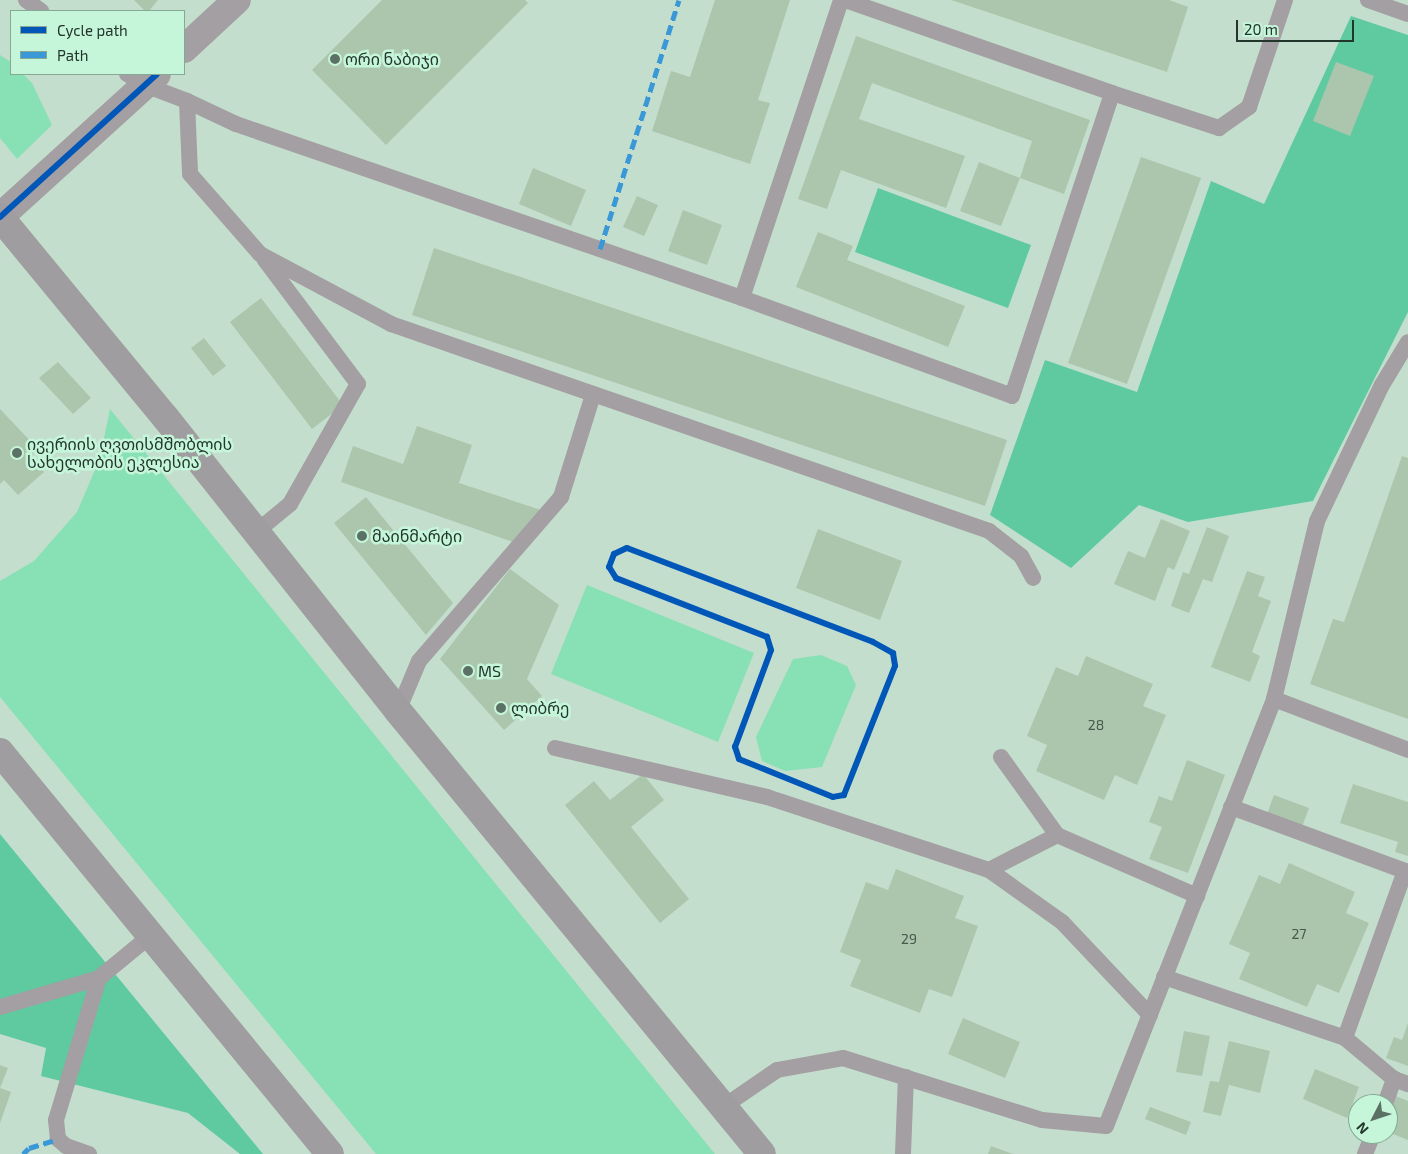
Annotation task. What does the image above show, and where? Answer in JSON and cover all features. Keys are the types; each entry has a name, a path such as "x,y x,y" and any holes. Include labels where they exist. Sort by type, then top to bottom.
{"main road":[{"path":"0,217 165,417 398,711 762,1154"},
{"path":"0,752 330,1154"}],"street":[{"path":"185,48 237,0"},
{"path":"0,217 143,78"}],"lane":[{"path":"26,0 40,10"},
{"path":"742,298 841,0"},
{"path":"845,0 1112,93 1219,128 1249,108 1285,0"},
{"path":"1368,0 1408,14"},
{"path":"143,78 236,124 742,298 1012,396 1112,93"},
{"path":"187,101 190,174 260,254 358,384 290,504 256,532"},
{"path":"260,254 391,324 989,531 1021,556 1033,578"},
{"path":"723,1107 777,1070 844,1058 1042,1120 1106,1126 1274,699 1317,521 1382,386 1408,342"},
{"path":"398,711 419,661 561,497 593,395"},
{"path":"1274,699 1408,750"},
{"path":"556,748 767,797 989,870 1062,922 1150,1015"},
{"path":"1000,757 1057,835 1197,896"},
{"path":"1231,807 1405,871 1344,1038"},
{"path":"989,870 1057,835"},
{"path":"0,1006 99,978 150,936"},
{"path":"1164,977 1344,1038 1401,1082 1392,1094"},
{"path":"89,1154 66,1146 58,1139 56,1120 99,978"},
{"path":"903,1154 906,1077"}],"green space":[{"path":"1351,16 1408,35 1408,312 1313,501 1188,522 1139,505 1071,568 990,515 1045,360 1137,392 1211,181 1264,204"},
{"path":"0,55 10,61 10,75 24,75 32,83 52,125 17,159 0,138"},
{"path":"878,188 1031,245 1008,308 855,252"},
{"path":"110,409 715,1154 376,1154 0,697 0,581 34,561 77,512 100,458"},
{"path":"587,585 754,653 718,742 551,674"},
{"path":"821,655 847,666 856,685 822,767 785,771 762,761 756,737 793,659"},
{"path":"0,834 263,1154 240,1154 188,1113 41,1076 46,1048 0,1034"}],"building":[{"path":"134,0 158,0 150,10 144,10"},
{"path":"382,0 525,0 528,3 386,145 312,70"},
{"path":"715,0 790,0 758,100 770,103 750,164 652,131 671,71 690,77"},
{"path":"951,0 1169,0 1188,7 1167,72"},
{"path":"856,36 1090,120 1064,194 1020,178 1032,141 872,83 859,119 965,156 946,208 841,170 827,209 798,199"},
{"path":"1336,62 1374,76 1350,136 1313,121"},
{"path":"1141,157 1201,178 1127,384 1068,363"},
{"path":"979,162 1020,178 1001,226 960,211"},
{"path":"533,168 586,190 571,226 519,204"},
{"path":"637,196 658,205 644,236 623,227"},
{"path":"683,210 722,225 707,265 668,251"},
{"path":"818,232 853,246 847,260 965,306 948,347 796,287"},
{"path":"434,248 1007,440 985,506 412,315"},
{"path":"261,298 343,405 312,429 230,322"},
{"path":"204,338 226,366 213,376 191,348"},
{"path":"58,362 91,398 73,414 39,378"},
{"name":"ივერიის ღვთისმშობლის სახელობის ეკლესია","path":"0,409 38,449 30,456 44,472 18,495 4,480 0,484"},
{"path":"417,426 472,445 459,483 541,510 513,542 341,482 353,446 403,464"},
{"path":"1402,456 1408,458 1408,719 1310,684 1333,619 1344,622"},
{"path":"366,497 453,603 426,635 334,523"},
{"path":"1161,519 1190,531 1174,570 1168,567 1155,601 1114,584 1128,551 1145,558"},
{"path":"1207,527 1229,536 1212,582 1203,579 1189,613 1171,606 1183,572 1189,574"},
{"path":"818,529 902,561 880,620 796,588"},
{"path":"510,569 559,605 527,679 542,696 504,730 440,659"},
{"path":"1247,571 1265,577 1258,596 1271,601 1252,652 1260,656 1250,682 1211,667"},
{"path":"1086,656 1153,684 1143,706 1166,715 1137,785 1115,775 1104,800 1036,771 1047,745 1027,736 1056,667 1078,676"},
{"path":"1187,760 1225,775 1188,873 1149,859 1162,827 1149,822 1159,796 1172,801"},
{"path":"643,774 664,800 631,827 689,899 660,923 565,805 594,781 610,800"},
{"path":"1353,784 1408,802 1408,856 1395,852 1398,842 1340,823"},
{"path":"1274,795 1309,808 1302,827 1267,814"},
{"path":"1289,863 1355,892 1346,913 1369,923 1339,993 1317,984 1307,1007 1239,979 1250,953 1229,944 1259,875 1280,884"},
{"path":"896,869 964,896 955,918 978,926 952,997 929,989 920,1013 850,986 861,960 840,952 866,882 888,890"},
{"path":"963,1018 1020,1042 1005,1078 948,1054"},
{"path":"1408,1023 1408,1066 1386,1058 1394,1037 1402,1040"},
{"path":"1184,1031 1210,1036 1202,1076 1176,1072"},
{"path":"1229,1041 1270,1051 1260,1093 1229,1085 1221,1116 1203,1112 1210,1081 1219,1082"},
{"path":"0,1065 8,1068 0,1088"},
{"path":"1315,1069 1359,1087 1356,1094 1348,1094 1347,1118 1303,1099"},
{"path":"0,1088 11,1092 0,1123"},
{"path":"1398,1097 1408,1101 1408,1140 1398,1136"},
{"path":"1150,1107 1191,1122 1186,1135 1145,1119"},
{"path":"991,1146 1013,1154 988,1154"}],"marked path":[{"path":"600,249 679,0"},
{"path":"23,1154 29,1148 58,1139"}],"cycle path":[{"path":"0,217 156,75"},
{"path":"627,548 873,642 893,653 895,666 844,795 833,797 739,759 735,747 771,650 767,637 616,578 609,567 614,554 627,548"}],"place":[{"name":"ორი ნაბიჯი","path":"335,59"},
{"name":"ივერიის ღვთისმშობლის სახელობის ეკლესია","path":"17,453"},
{"name":"მაინმარტი","path":"362,536"},
{"name":"MS","path":"468,671"},
{"name":"ლიბრე","path":"501,708"}]}
